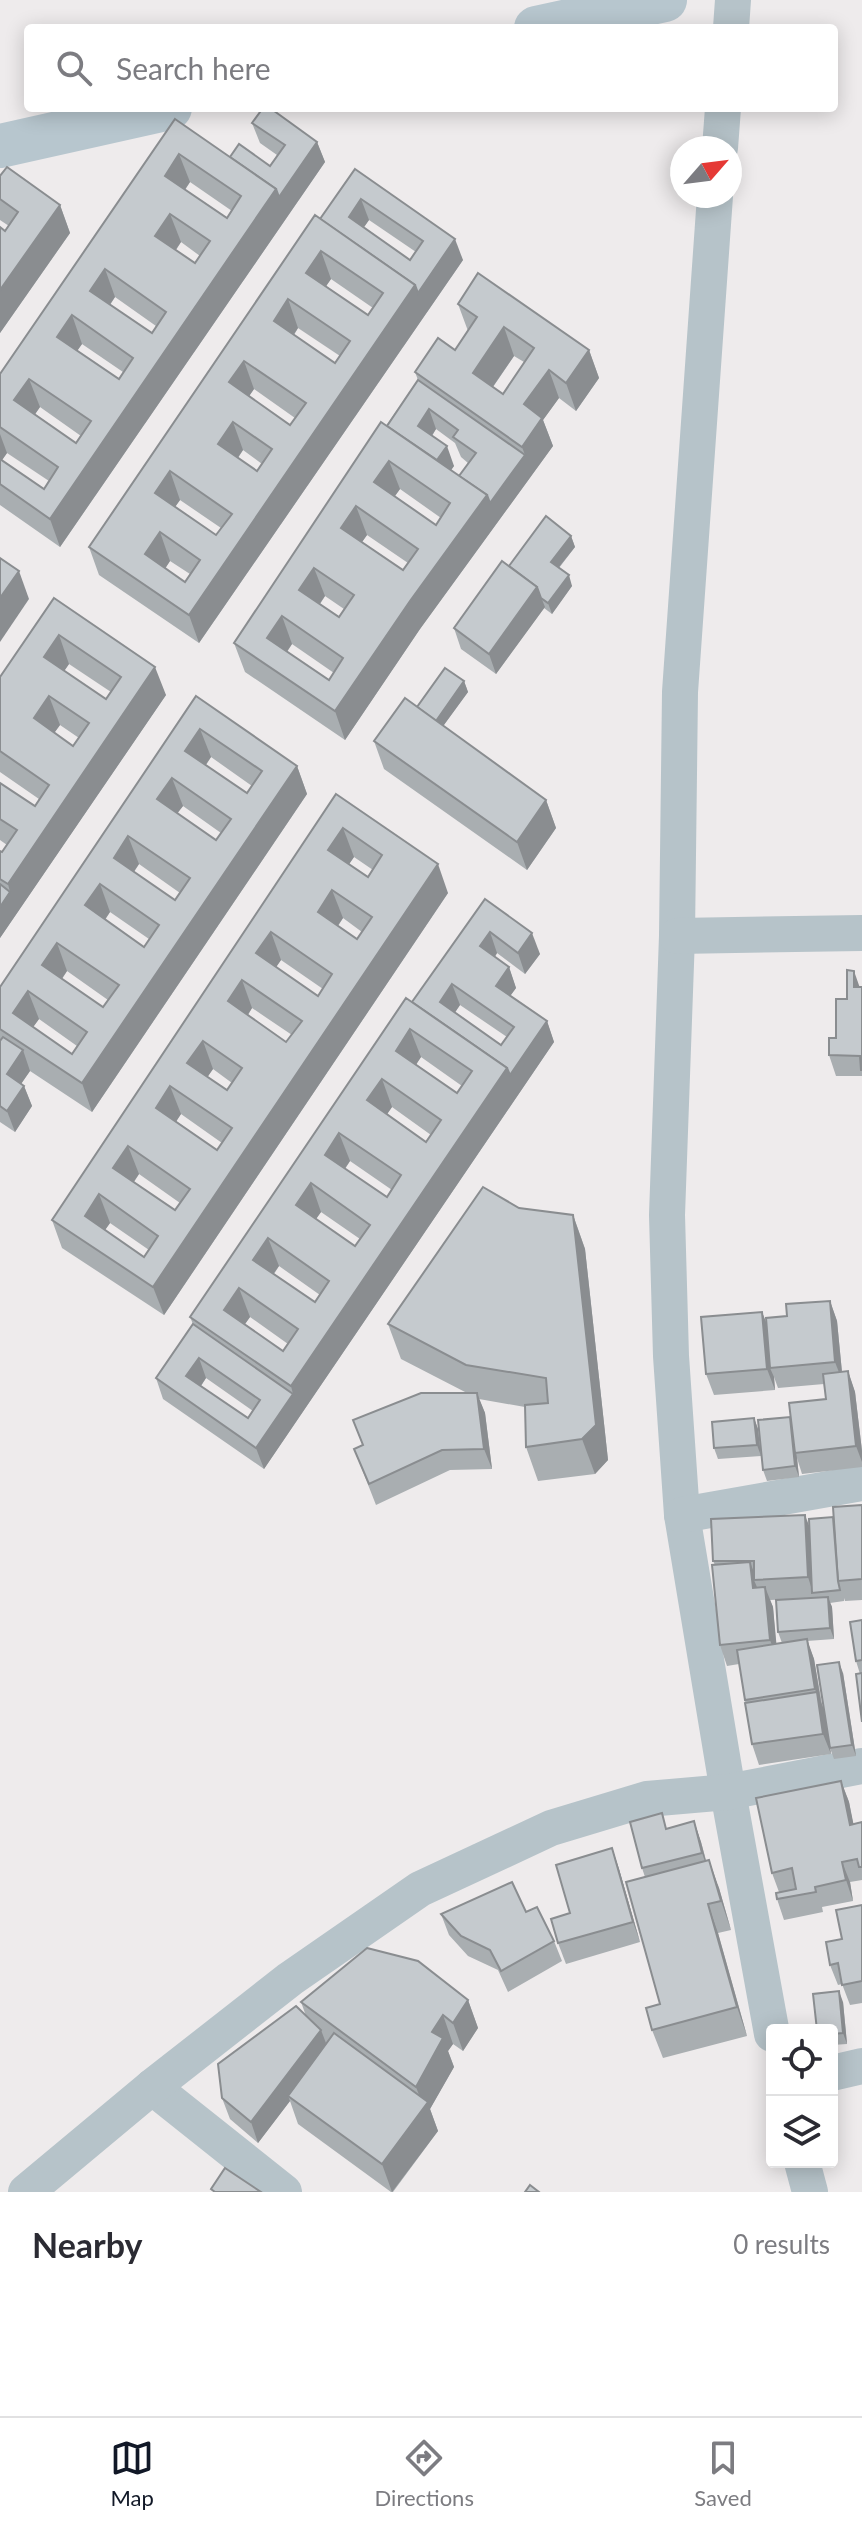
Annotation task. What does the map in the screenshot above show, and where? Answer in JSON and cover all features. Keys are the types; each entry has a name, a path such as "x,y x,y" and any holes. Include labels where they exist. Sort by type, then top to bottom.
{"main road":[{"path":"554,24 665,0"},
{"path":"0,146 152,112"}],"street":[{"path":"731,24 733,0"},
{"path":"721,136 723,112"},
{"path":"714,208 680,692 677,936 667,1215 671,1356 682,1515 770,2024"},
{"path":"677,936 862,933"},
{"path":"682,1515 862,1483"},
{"path":"26,2192 152,2087 290,1979 420,1889 551,1828 647,1799 728,1792 862,1766"},
{"path":"838,2072 862,2066"},
{"path":"152,2087 284,2192"},
{"path":"804,2168 810,2192"}],"building":[{"path":"260,112 276,112 317,142 279,197 276,189 230,157 239,144 270,166 285,145 252,123"},
{"path":"175,119 276,189 50,519 0,484 0,459 44,489 58,467 0,427 0,374","holes":["179,154 241,196 227,218 165,176","170,214 210,241 195,263 155,236","105,269 166,312 152,333 90,291","72,315 133,358 119,379 57,337","29,379 91,421 76,443 14,400"]},
{"path":"7,167 60,205 0,290 0,227 5,231 18,212 0,199 0,176"},
{"path":"355,169 455,239 418,293 415,285 320,219","holes":["361,199 423,241 410,260 349,217"]},
{"path":"315,215 415,285 189,615 89,547","holes":["321,251 383,293 368,315 306,273","288,299 350,341 335,363 274,321","244,361 306,403 290,425 229,382","233,422 272,449 257,471 218,444","170,471 232,514 216,535 155,493","160,532 200,560 185,582 145,554"]},
{"path":"478,273 589,350 566,383 549,370 524,404 542,418 522,447 415,372 438,338 455,350 477,317 458,304","holes":["504,327 534,348 503,394 473,373"]},
{"path":"418,380 525,455 490,503 487,495 459,476 476,453 453,437 458,430 429,409 418,426 447,446 437,460 387,426"},
{"path":"381,422 487,495 335,711 234,643","holes":["389,461 450,503 436,525 374,482","356,506 418,549 403,570 341,528","314,568 354,595 339,617 299,590","282,616 343,658 329,680 267,638"]},
{"path":"546,516 571,536 551,562 569,575 548,603 541,598 537,587 509,566"},
{"path":"0,558 19,571 0,598"},
{"path":"502,561 537,587 489,654 454,628"},
{"path":"54,598 155,667 8,884 0,879 0,851 17,830 0,819 0,783 35,806 49,785 0,751 0,677","holes":["59,635 121,677 106,699 44,657","49,696 89,723 73,746 34,718"]},
{"path":"445,668 464,681 436,721 417,707"},
{"path":"196,696 297,766 82,1083 0,1029 0,987","holes":["200,729 262,771 247,793 185,751","172,778 231,819 216,840 157,799","128,836 190,878 175,900 114,858","100,884 159,925 144,947 85,905","57,943 119,985 103,1007 42,965","28,991 87,1032 72,1054 13,1013"]},
{"path":"405,698 546,800 517,842 374,741"},
{"path":"336,794 438,864 153,1287 52,1220","holes":["343,828 382,855 368,877 328,850","332,890 372,917 357,939 318,912","271,932 332,974 318,996 256,953","242,980 302,1021 286,1042 228,1001","203,1041 242,1068 227,1090 187,1063","170,1086 232,1128 217,1150 156,1108","128,1146 190,1189 175,1210 113,1168","99,1194 158,1236 144,1257 85,1216"]},
{"path":"0,884 10,892 0,907"},
{"path":"485,899 532,933 518,953 490,932 480,946 509,967 496,986 547,1021 510,1075 507,1068 412,1002","holes":["452,984 514,1027 501,1045 440,1002"]},
{"path":"847,970 854,971 854,987 862,987 862,1070 860,1056 829,1055 829,1038 836,1038 836,999 847,999"},
{"path":"406,998 507,1068 291,1386 190,1317","holes":["410,1029 472,1071 457,1093 396,1051","382,1079 441,1120 426,1142 367,1100","339,1133 401,1175 387,1197 325,1155","311,1183 370,1225 355,1246 296,1205","268,1238 329,1281 315,1302 253,1260","239,1288 298,1329 283,1351 224,1310"]},
{"path":"3,1037 23,1050 7,1074 24,1086 7,1111 0,1106 0,1041"},
{"path":"483,1187 519,1208 573,1215 596,1425 582,1439 526,1447 525,1405 548,1403 546,1378 466,1365 388,1324"},
{"path":"830,1301 835,1362 770,1368 766,1318 787,1316 786,1304"},
{"path":"762,1312 767,1369 706,1374 701,1317"},
{"path":"193,1324 293,1394 256,1448 156,1378","holes":["199,1358 260,1400 248,1418 186,1376"]},
{"path":"848,1371 856,1446 795,1453 789,1403 826,1399 823,1374"},
{"path":"421,1393 477,1393 484,1449 442,1450 369,1484 354,1449 363,1445 353,1420"},
{"path":"790,1417 795,1466 763,1470 758,1420"},
{"path":"754,1418 757,1445 714,1448 712,1422"},
{"path":"862,1505 862,1579 838,1581 833,1507"},
{"path":"805,1515 808,1577 754,1580 754,1561 713,1561 711,1519"},
{"path":"833,1517 840,1590 812,1593 809,1519"},
{"path":"750,1562 753,1588 765,1587 770,1640 720,1645 712,1565"},
{"path":"828,1597 830,1628 778,1632 776,1600"},
{"path":"862,1620 862,1660 856,1661 850,1622"},
{"path":"807,1639 815,1689 745,1700 737,1650"},
{"path":"839,1662 852,1745 830,1748 817,1665"},
{"path":"862,1673 862,1722 856,1674"},
{"path":"817,1692 823,1734 752,1744 745,1703"},
{"path":"841,1781 850,1825 862,1822 862,1867 859,1867 857,1859 842,1862 846,1880 815,1887 816,1892 777,1899 776,1893 796,1889 792,1868 772,1873 756,1798"},
{"path":"662,1813 666,1829 694,1821 702,1853 642,1868 630,1822"},
{"path":"612,1848 633,1922 558,1943 551,1919 570,1913 556,1865"},
{"path":"709,1860 721,1901 708,1904 737,2007 652,2030 646,2008 660,2004 626,1882"},
{"path":"512,1882 526,1912 537,1907 554,1941 501,1971 490,1950 461,1936 441,1914"},
{"path":"862,1905 862,1981 842,1985 838,1963 830,1965 826,1942 842,1939 836,1910"},
{"path":"367,1948 418,1961 468,2000 453,2023 443,2015 432,2032 443,2038 416,2087 301,2002"},
{"path":"839,1991 843,2033 838,2033 838,2024 816,2024 813,1994"},
{"path":"296,2006 321,2030 251,2122 222,2098 218,2064"},
{"path":"334,2033 428,2102 382,2164 288,2096"},
{"path":"225,2168 261,2192 215,2192 211,2189"},
{"path":"530,2185 539,2192 525,2192"}]}
